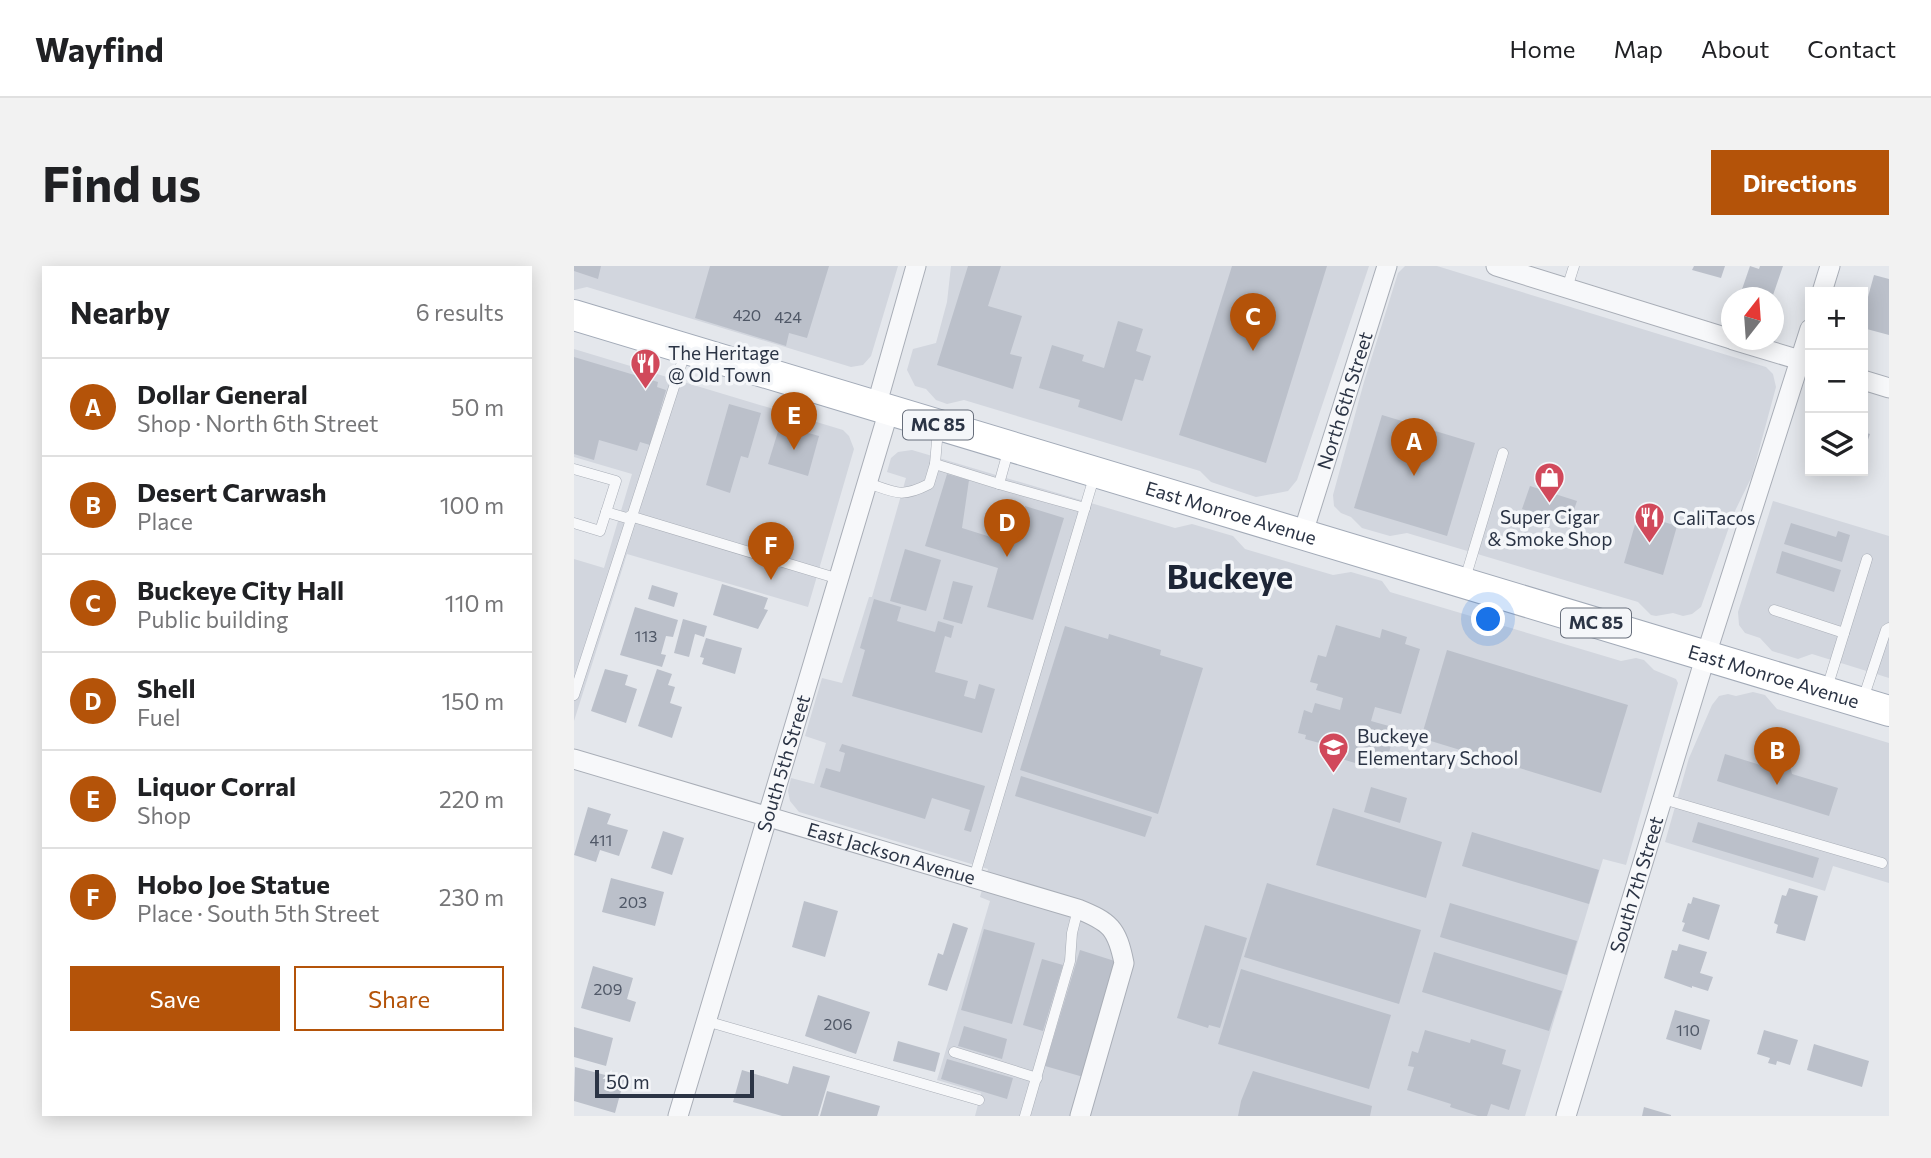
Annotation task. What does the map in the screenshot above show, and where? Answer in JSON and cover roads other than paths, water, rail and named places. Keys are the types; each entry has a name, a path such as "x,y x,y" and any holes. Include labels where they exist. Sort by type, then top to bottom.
{"main road":[{"name":"East Monroe Avenue","path":"574,315 1875,707"}],"street":[{"name":"South 5th Street","path":"678,1116 868,483 916,266"},
{"name":"North 6th Street","path":"1303,536 1388,266"},
{"path":"1496,266 1721,336"},
{"path":"1824,287 1830,266"},
{"path":"1767,350 1805,362"},
{"name":"South 7th Street","path":"1566,1116 1706,656 1805,362"},
{"path":"1868,382 1889,388"},
{"name":"East Jackson Avenue","path":"574,759 1101,918 1119,937 1124,963 1080,1116"}],"lane":[{"path":"1567,288 1574,266"},
{"path":"574,695 686,349"},
{"path":"868,483 897,493 910,494 929,484 935,464 938,425"},
{"path":"999,484 1009,447"},
{"path":"1464,583 1503,453"},
{"path":"935,464 1085,509"},
{"path":"574,468 616,481 600,531 574,523"},
{"path":"974,878 1095,474"},
{"path":"606,512 839,579"},
{"path":"1825,691 1867,559"},
{"path":"1773,610 1844,633"},
{"path":"1875,707 1886,630 1889,628"},
{"path":"1663,799 1882,863"},
{"path":"1025,1116 1070,961 1072,933 1078,909"},
{"path":"706,1021 979,1100"},
{"path":"954,1052 1037,1078"}],"place":[{"name":"Buckeye City Hall","path":"1253,351"},
{"name":"The Heritage @ Old Town","path":"645,391"},
{"name":"Liquor Corral","path":"794,450"},
{"name":"Dollar General","path":"1414,476"},
{"name":"Super Cigar & Smoke Shop","path":"1550,505"},
{"name":"CaliTacos","path":"1650,545"},
{"name":"Shell","path":"1007,557"},
{"name":"Hobo Joe Statue","path":"771,580"},
{"name":"Buckeye Elementary School","path":"1334,774"},
{"name":"Desert Carwash","path":"1777,785"}],"district":[{"name":"Buckeye","path":"1230,577"}]}
